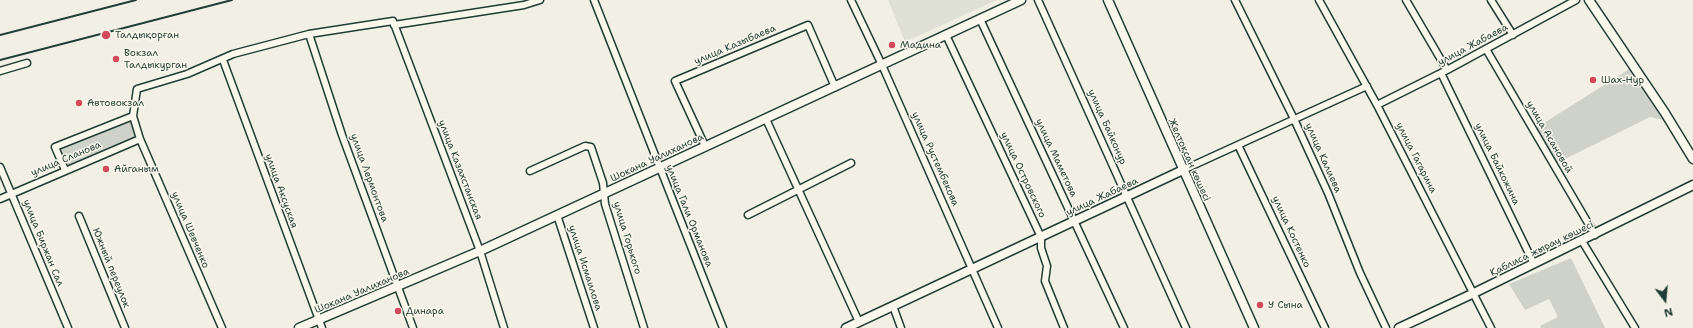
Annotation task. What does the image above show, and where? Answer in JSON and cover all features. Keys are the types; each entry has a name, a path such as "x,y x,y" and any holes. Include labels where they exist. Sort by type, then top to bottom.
{"street":[{"path":"65,170 55,147 133,116 137,89 187,74 223,60 234,54 309,34 524,5 540,0"},
{"name":"улица Гали Орманова","path":"594,0 722,328"},
{"name":"улица Рустембекова","path":"851,0 882,65 998,328"},
{"name":"Шокана Уалиханова","path":"298,328 320,324 398,286 480,251 1021,0"},
{"name":"улица Байконур","path":"1038,0 1186,328"},
{"name":"Желтоқсан көшесі","path":"1108,0 1254,328"},
{"name":"улица Калиева","path":"1235,0 1294,119 1328,193 1360,273 1386,328"},
{"name":"улица Гагарина","path":"1320,0 1377,105 1491,328"},
{"name":"улица Байкожина","path":"1406,0 1444,72 1534,264"},
{"path":"1491,0 1512,35"},
{"name":"улица Жабаева","path":"1377,105 1444,72 1576,0"},
{"path":"1590,0 1665,113 1693,159"},
{"name":"улица Маметова","path":"980,20 1124,328"},
{"name":"улица Казахстанская","path":"393,23 480,251 504,328"},
{"name":"улица Казыбаева","path":"705,146 675,81 808,25 835,87"},
{"name":"улица Лермонтова","path":"309,34 342,135 413,328"},
{"name":"улица Островского","path":"946,35 1040,237 1041,248 1047,266 1045,281 1064,328"},
{"name":"улица Асановой","path":"1486,49 1595,235"},
{"name":"улица Аксуская","path":"223,60 320,324"},
{"path":"0,71 27,63"},
{"name":"улица Жабаева","path":"846,328 1127,196 1367,86"},
{"name":"улица Шевченко","path":"133,116 140,139 222,328"},
{"path":"766,119 797,190 859,322"},
{"name":"улица Сланова","path":"0,199 140,139"},
{"name":"улица Костенко","path":"1238,145 1325,328"},
{"name":"улица Горького","path":"530,171 585,146 591,147 603,183 605,204 644,328"},
{"path":"748,215 851,163"},
{"name":"улица Биржан Сал","path":"0,167 68,328"},
{"name":"Қаблиса жырау көшесі","path":"1399,328 1474,294 1693,185"},
{"name":"улица Исмаилова","path":"557,215 594,328"},
{"name":"Южный переулок","path":"79,216 125,328"},
{"path":"1582,241 1635,328"},
{"path":"893,306 900,328"}],"shaded area":[{"path":"888,0 997,0 905,42"},
{"path":"1631,68 1663,120 1650,117 1557,163 1536,128"},
{"path":"132,119 138,138 67,167 58,148"},
{"path":"1571,258 1605,328 1541,328 1540,326 1558,317 1549,299 1525,310 1509,284"}],"railway":[{"path":"0,35 136,0"},
{"path":"0,60 232,0"}],"place":[{"name":"Талдықорған","path":"106,35"},
{"name":"Мадина","path":"892,45"},
{"name":"Вокзал Талдыкурган","path":"116,59"},
{"name":"Шах-Нур","path":"1593,80"},
{"name":"Автовокзал","path":"79,103"},
{"name":"Айганым","path":"106,169"},
{"name":"У Сына","path":"1260,305"},
{"name":"Динара","path":"398,311"}]}
